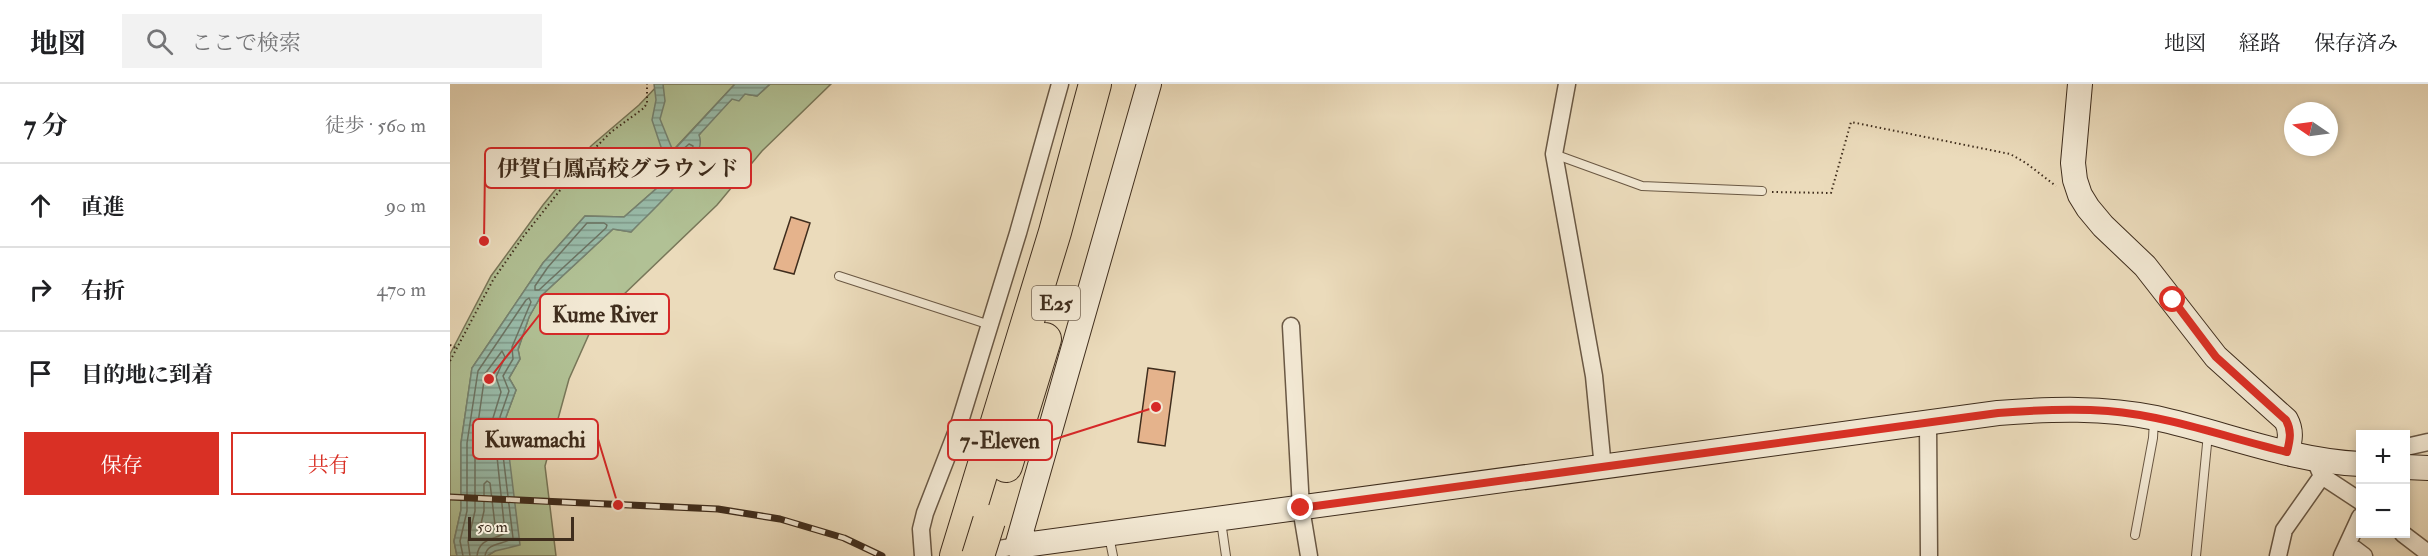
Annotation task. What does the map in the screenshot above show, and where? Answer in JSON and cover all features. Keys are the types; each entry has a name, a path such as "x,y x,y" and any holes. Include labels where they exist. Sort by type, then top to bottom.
{"highway":[{"name":"E25","path":"978,556 979,519 1095,84"},
{"name":"E25","path":"956,556 979,519 1058,298 1117,84"}],"street":[{"path":"923,556 921,530 925,513 958,428 1018,233 1060,84"},
{"path":"1017,546 1149,84"},
{"path":"1567,84 1554,154 1594,376 1603,468"},
{"path":"2080,84 2073,163 2080,195 2103,226 2145,266 2216,357 2286,420 2290,427 2287,452"},
{"path":"1291,326 1301,508 1309,556"},
{"path":"961,556 1017,546 1111,545 1221,519 1998,413 2058,409 2110,411 2154,418 2287,452 2318,468 2356,497"},
{"path":"1928,424 1929,556"},
{"path":"2410,446 2428,442"},
{"path":"2318,468 2356,463"},
{"path":"2410,467 2428,468"},
{"path":"2278,556 2284,530 2318,468"},
{"path":"2356,527 2345,550 2364,556"},
{"path":"2408,538 2428,553"}],"lane":[{"path":"1554,154 1642,186 1762,191"},
{"path":"838,276 990,325"},
{"path":"2135,535 2153,438 2154,418"},
{"path":"2196,556 2208,431"},
{"path":"1221,519 1226,556"}],"path":[{"path":"450,361 493,280 559,191 602,141 644,108 647,84"},
{"path":"1762,191 1831,193 1851,122 2010,154 2026,163 2058,188"},
{"path":"450,345 456,348"}],"shaded area":[{"path":"659,84 735,84 665,159 657,188 624,217 585,216 543,263 472,368 461,443 461,510 454,541 457,556 450,556 450,354 491,276 543,205 591,146 639,105"},
{"path":"770,84 831,84 762,151 717,205 594,323 569,379 545,466 556,556 487,556 495,551 509,455 506,417 516,390 509,378 520,359 518,350 529,317 541,296 613,229 631,232 684,175 697,157 699,135 732,99 745,94 757,96"}],"water":[{"path":"654,84 663,84 665,101 660,119 673,151 735,84 770,84 757,96 745,94 739,101 732,99 699,135 700,146 695,158 687,172 663,200 631,232 613,229 541,296 529,317 518,349 520,359 509,378 516,390 506,417 520,545 495,551 487,556 457,556 454,541 461,510 461,443 472,368 543,263 585,216 624,217 657,188 665,159 652,120 656,100"}],"building":[{"path":"791,217 810,223 794,274 774,269"},
{"path":"1148,368 1175,372 1165,446 1138,442"}],"railway":[{"path":"450,497 718,509 780,519 844,538 882,556"}],"place":[{"name":"伊賀白鳳高校グラウンド","path":"484,241"},
{"name":"Kume River","path":"489,379"},
{"name":"7-Eleven","path":"1156,407"},
{"name":"Kuwamachi","path":"618,505"}],"route":[{"path":"1301,508 1998,413 2058,409 2110,411 2154,418 2287,452 2290,427 2281,413 2248,388 2216,357 2173,300"}]}
